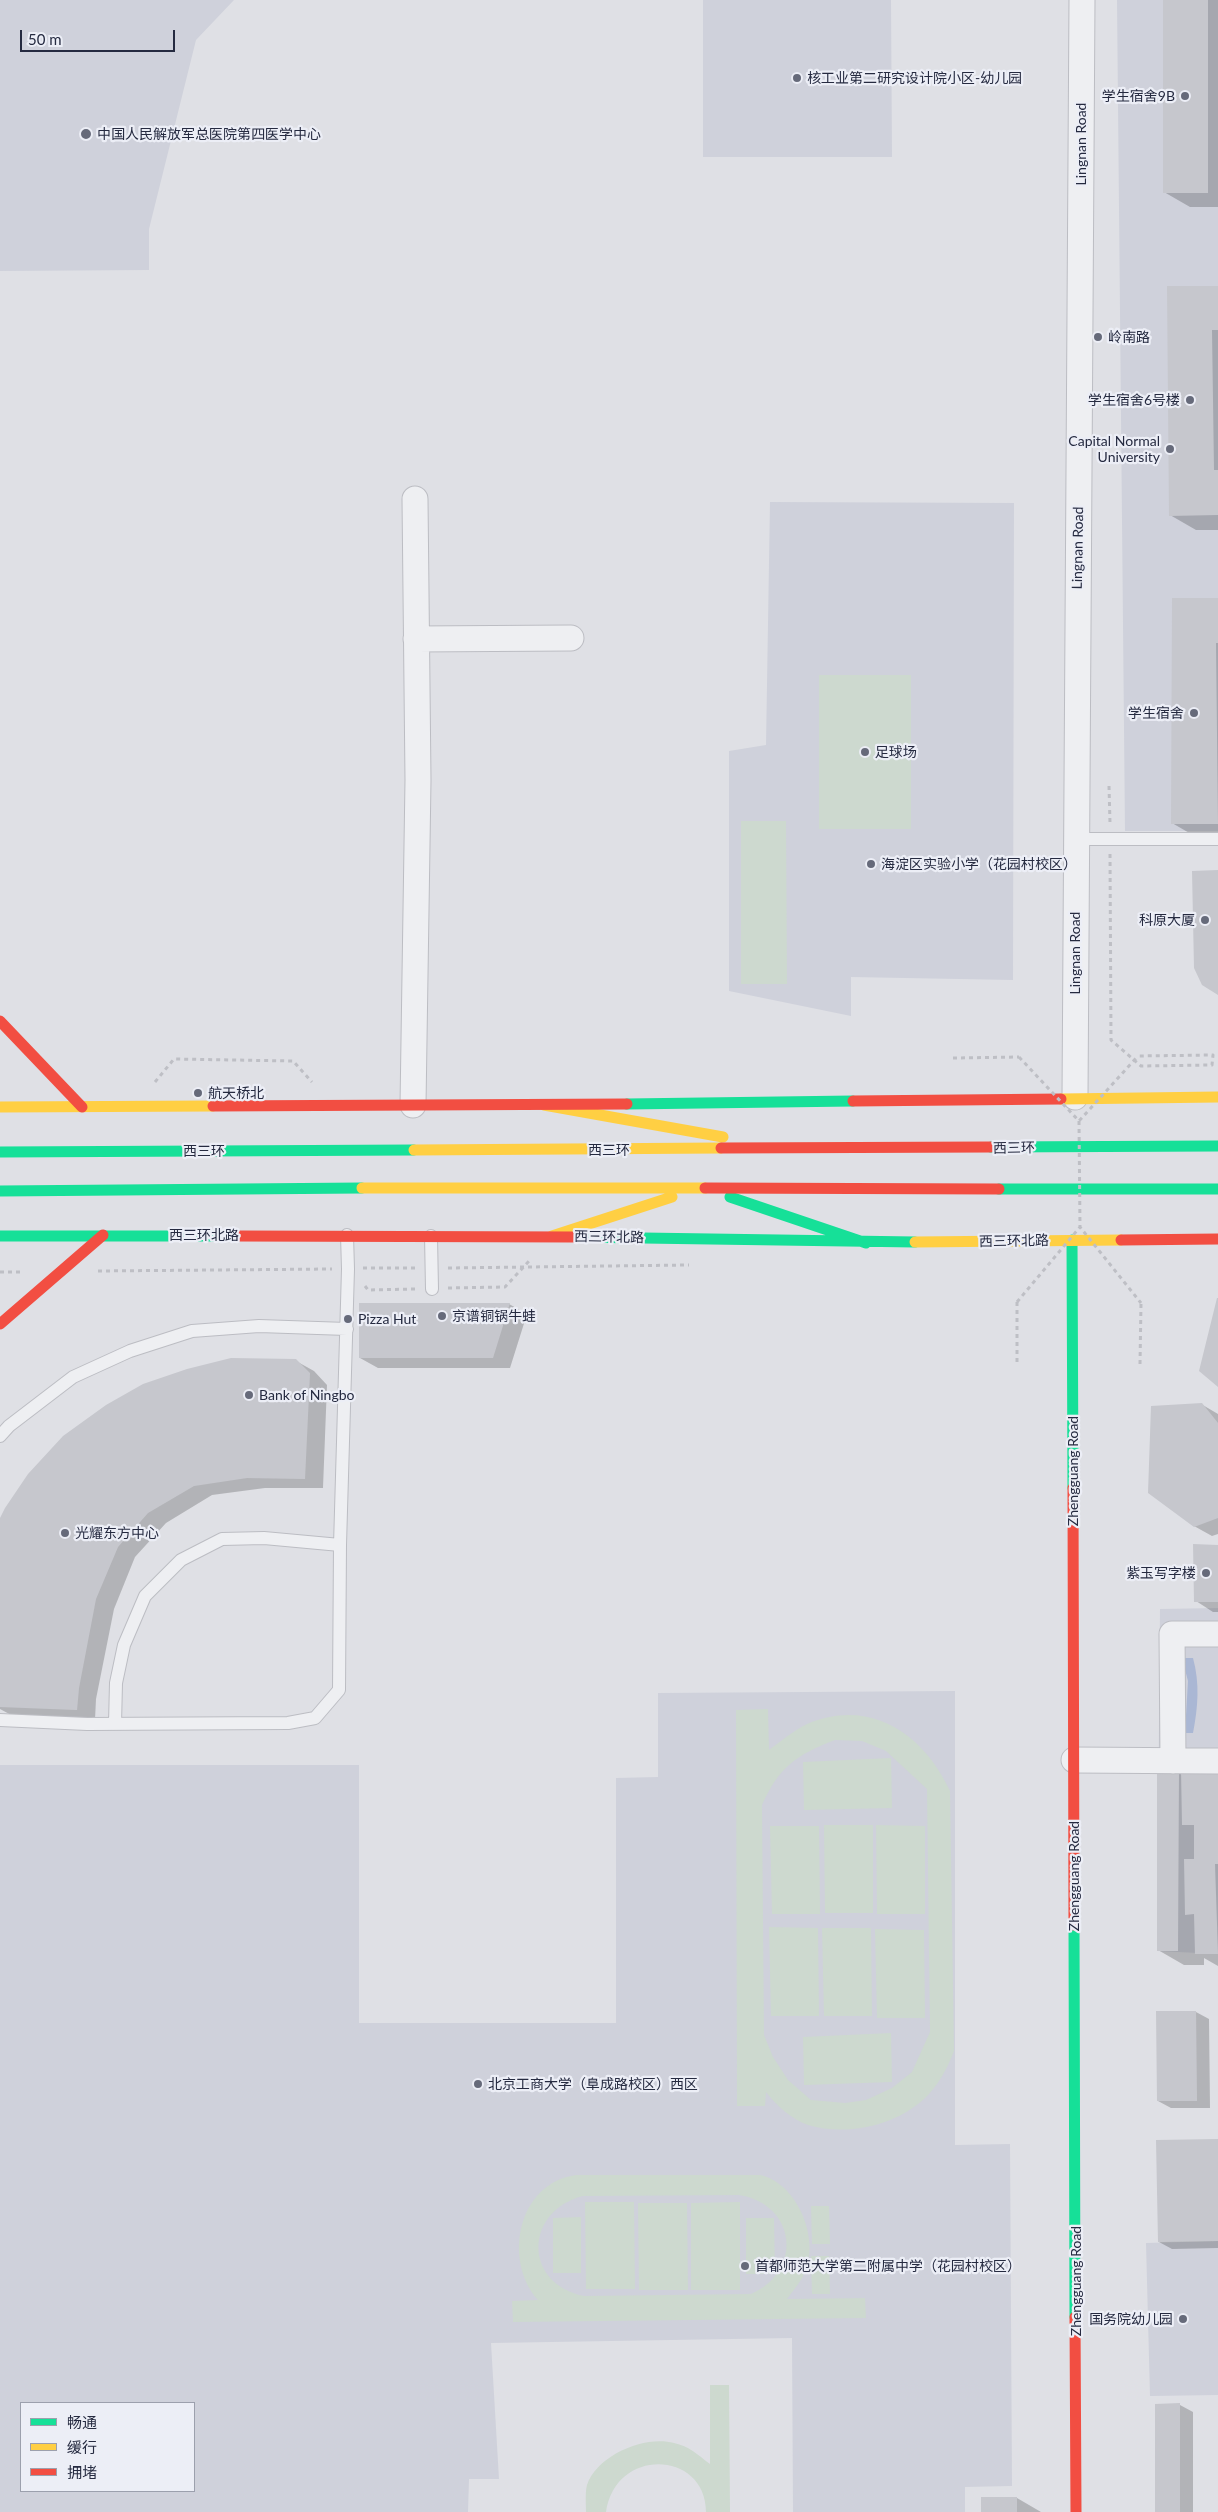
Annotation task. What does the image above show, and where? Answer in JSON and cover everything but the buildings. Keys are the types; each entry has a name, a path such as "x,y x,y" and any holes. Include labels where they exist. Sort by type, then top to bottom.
{"main road":[{"path":"0,1021 82,1107"},
{"path":"0,1108 544,1105 1077,1109 1218,1096"},
{"path":"544,1105 793,1150"},
{"name":"西三环","path":"0,1152 430,1149 793,1150 1218,1146"},
{"path":"0,1191 430,1188 696,1190 1218,1189"},
{"path":"552,1236 696,1190"},
{"path":"710,1190 866,1243"},
{"path":"0,1324 103,1235"},
{"name":"西三环北路","path":"0,1236 552,1236 866,1243 1218,1239"},
{"name":"Zhengguang Road","path":"1072,1240 1076,2512"}],"street":[{"name":"Lingnan Road","path":"1077,1109 1075,839 1082,0"},
{"path":"413,1105 418,780 414,499"},
{"path":"416,639 571,638"},
{"path":"1173,1761 1172,1634 1218,1634"},
{"path":"1074,1760 1218,1761"}],"lane":[{"path":"1075,839 1218,839"},
{"path":"0,1720 115,1724 288,1723 315,1718 339,1690 340,1545 347,1329 347,1235"},
{"path":"431,1236 432,1288"},
{"path":"0,1436 9,1426 73,1377 130,1351 192,1331 259,1326 347,1329"},
{"path":"115,1724 116,1683 124,1645 145,1596 181,1560 222,1539 264,1538 340,1545"}],"path":[{"path":"1077,1109 1138,1056 1213,1055 1212,1065 1141,1066 1111,1040 1109,786"},
{"path":"952,1058 1019,1057 1077,1109 1080,1227 1141,1303 1140,1364"},
{"path":"134,1107 174,1059 292,1061 335,1106"},
{"path":"1017,1363 1017,1302 1080,1227"},
{"path":"61,1272 692,1265"},
{"path":"0,1272 26,1272"}],"shaded area":[{"name":"中国人民解放军总医院第四医学中心","path":"0,0 234,0 196,40 149,229 149,270 0,271"},
{"name":"核工业第二研究设计院小区-幼儿园","path":"703,0 891,0 892,157 703,157"},
{"name":"Capital Normal University","path":"1117,0 1218,0 1218,831 1125,831"},
{"name":"海淀区实验小学（花园村校区）","path":"770,502 1014,503 1013,980 851,977 851,1016 729,991 729,751 766,745"},
{"name":"足球场","path":"819,675 911,675 911,829 819,829"},
{"path":"741,821 786,821 787,984 741,984"},
{"path":"1218,1608 1218,1954 1157,1951 1160,1609"},
{"name":"北京工商大学（阜成路校区）西区","path":"955,1691 955,2145 1010,2144 1012,2486 965,2487 965,2512 793,2512 792,2338 491,2343 499,2479 469,2479 468,2512 0,2512 0,1765 359,1765 359,2023 616,2023 616,1778 658,1777 658,1693"},
{"path":"768,1709 769,1750 807,1724 830,1717 852,1715 873,1718 892,1726 910,1738 926,1753 950,1791 954,2051 943,2074 929,2094 917,2105 889,2121 873,2126 840,2130 808,2125 785,2112 766,2092 765,2106 737,2106 736,1710","holes":["835,1740 862,1741 886,1751 927,1789 930,2032 912,2072 892,2088 866,2100 845,2103 811,2100 788,2080 773,2057 764,2035 762,1805 775,1781 799,1757"]},
{"path":"891,1758 892,1808 804,1810 803,1762"},
{"path":"824,1825 873,1825 873,1913 825,1913"},
{"path":"876,1825 925,1826 925,1914 877,1914"},
{"path":"770,1826 819,1826 820,1914 772,1914"},
{"path":"769,1927 818,1928 819,2016 771,2016"},
{"path":"822,1928 871,1928 872,2016 824,2016"},
{"path":"875,1929 924,1930 925,2018 877,2018"},
{"path":"891,2033 892,2082 804,2085 803,2037"},
{"path":"576,2175 760,2175 772,2179 783,2187 800,2209 809,2236 810,2249 807,2267 800,2282 787,2299 865,2298 866,2318 513,2322 512,2301 538,2300 527,2284 521,2265 519,2245 522,2226 529,2208 540,2192 556,2181","holes":["739,2195 758,2201 772,2211 782,2224 786,2239 786,2255 780,2270 768,2284 751,2294 584,2296 564,2289 550,2277 541,2263 538,2247 541,2231 550,2216 564,2204 583,2196"]},
{"path":"585,2202 634,2202 635,2289 586,2289"},
{"path":"740,2202 740,2290 691,2290 691,2203"},
{"path":"638,2203 687,2203 688,2290 639,2290"},
{"path":"811,2206 829,2206 830,2244 812,2244"},
{"path":"581,2217 581,2273 553,2273 553,2218"},
{"path":"746,2218 774,2218 775,2274 746,2274"},
{"name":"国务院幼儿园","path":"1218,2241 1218,2395 1150,2396 1146,2243"},
{"path":"811,2256 829,2256 830,2294 812,2294"},
{"path":"710,2385 729,2385 730,2512 706,2512 702,2492 692,2477 677,2468 660,2464 642,2467 626,2476 613,2491 606,2512 586,2512 586,2488 592,2474 611,2456 623,2450 636,2445 662,2441 679,2444 710,2464"}],"water":[{"path":"1182,1658 1193,1658 1197,1677 1197,1705 1193,1733 1185,1733 1188,1681"}],"traffic: fast":[{"path":"627,1104 853,1101"},
{"path":"991,1147 1218,1146"},
{"path":"0,1152 414,1150"},
{"path":"0,1191 362,1188"},
{"path":"999,1189 1218,1189"},
{"path":"730,1197 866,1243"},
{"path":"0,1236 236,1236"},
{"path":"575,1237 915,1242"},
{"path":"1072,1240 1073,1488"},
{"path":"1074,1925 1075,2317"}],"traffic: slow":[{"path":"1061,1099 1218,1097"},
{"path":"544,1105 723,1137"},
{"path":"0,1107 213,1106"},
{"path":"414,1150 721,1148"},
{"path":"362,1188 705,1188"},
{"path":"552,1236 672,1197"},
{"path":"915,1242 1121,1240"}],"traffic: jam":[{"path":"0,1021 82,1107"},
{"path":"853,1101 1061,1099"},
{"path":"213,1106 627,1104"},
{"path":"721,1148 991,1147"},
{"path":"705,1188 999,1189"},
{"path":"0,1324 103,1235"},
{"path":"236,1236 575,1237"},
{"path":"1121,1240 1218,1239"},
{"path":"1073,1488 1074,1925"},
{"path":"1075,2317 1076,2512"}],"place":[{"name":"核工业第二研究设计院小区-幼儿园","path":"797,78"},
{"name":"学生宿舍9B","path":"1185,96"},
{"name":"中国人民解放军总医院第四医学中心","path":"86,134"},
{"name":"岭南路","path":"1098,337"},
{"name":"学生宿舍6号楼","path":"1190,400"},
{"name":"Capital Normal University","path":"1170,449"},
{"name":"学生宿舍","path":"1194,713"},
{"name":"足球场","path":"865,752"},
{"name":"海淀区实验小学（花园村校区）","path":"871,864"},
{"name":"科原大厦","path":"1205,920"},
{"name":"航天桥北","path":"198,1093"},
{"name":"京谱铜锅牛蛙","path":"442,1316"},
{"name":"Pizza Hut","path":"348,1319"},
{"name":"Bank of Ningbo","path":"249,1395"},
{"name":"光耀东方中心","path":"65,1533"},
{"name":"紫玉写字楼","path":"1206,1573"},
{"name":"北京工商大学（阜成路校区）西区","path":"478,2084"},
{"name":"首都师范大学第二附属中学（花园村校区）","path":"745,2266"},
{"name":"国务院幼儿园","path":"1183,2319"}]}
